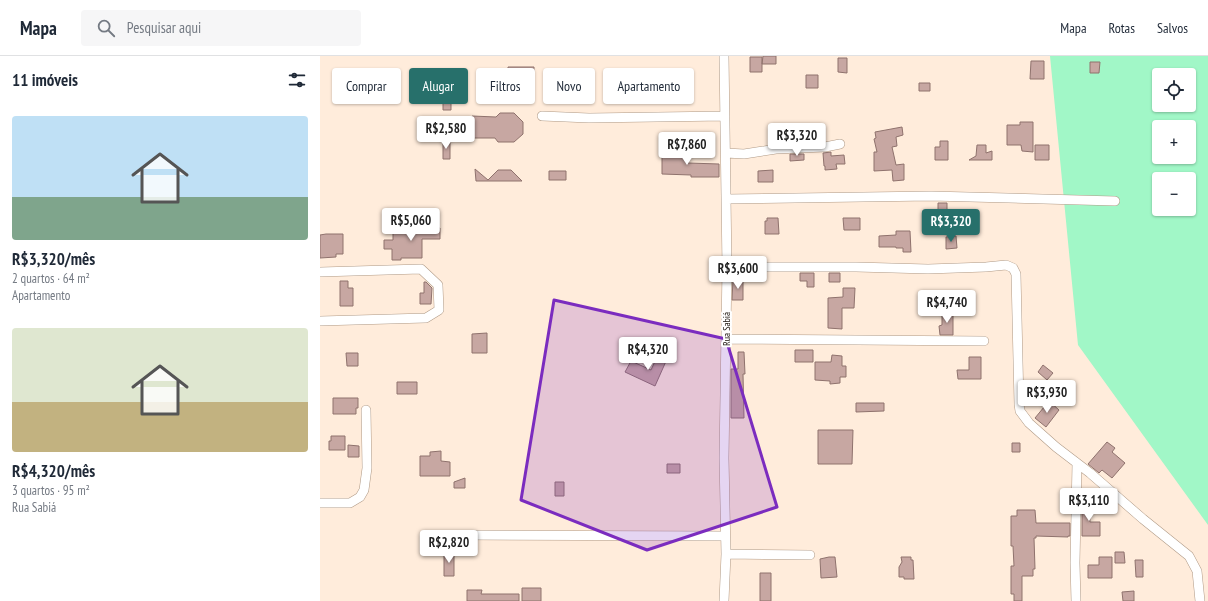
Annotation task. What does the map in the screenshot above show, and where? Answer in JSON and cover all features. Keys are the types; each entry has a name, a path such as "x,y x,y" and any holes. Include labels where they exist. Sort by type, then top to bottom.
{"street":[{"name":"Rua Sabiá","path":"724,56 727,267 724,458 726,554 724,601"},
{"path":"542,116 589,118 725,116"},
{"path":"726,153 744,154 776,149 825,147 840,144"},
{"path":"726,198 931,196 1115,200"},
{"path":"727,267 856,267 928,269 1006,265 1013,268 1016,274 1020,411 1028,423 1189,556 1197,571 1200,601"},
{"path":"320,272 421,269 438,286 439,310 426,318 320,321"},
{"path":"726,339 984,342"},
{"path":"320,503 350,502 360,497 364,490 367,468 366,410"},
{"path":"1076,601 1075,563 1077,463"},
{"path":"460,535 725,536"},
{"path":"726,554 810,555"}],"highlighted area":[{"path":"554,300 726,339 777,507 647,550 521,500"}],"green space":[{"path":"1050,56 1208,56 1208,525 1078,345"}],"building":[{"path":"763,56 776,56 776,64 762,64"},
{"path":"750,57 762,57 762,72 750,72"},
{"path":"838,58 847,58 847,73 838,72"},
{"path":"1031,61 1044,61 1044,79 1030,79"},
{"path":"1090,62 1100,62 1099,73 1090,73"},
{"path":"508,67 534,67 534,68"},
{"path":"806,75 818,75 818,88 806,88"},
{"path":"919,83 930,83 930,91 919,91"},
{"path":"443,104 451,104 451,110 443,110"},
{"path":"500,113 514,113 523,122 523,134 514,142 498,142 495,138 472,138 472,116 496,117"},
{"path":"1020,122 1033,122 1033,152 1022,151 1021,145 1007,145 1007,125 1020,125"},
{"path":"902,127 903,135 896,137 897,146 892,147 896,165 904,164 904,180 893,181 892,170 874,171 874,152 877,152 874,139 876,138 875,132"},
{"path":"443,140 450,140 450,159 443,159"},
{"path":"940,141 948,141 948,160 935,160 935,147 940,147"},
{"path":"977,145 986,145 986,153 992,151 992,160 969,160 976,156"},
{"path":"1035,145 1049,145 1049,160 1035,160"},
{"path":"662,152 688,152 688,163 719,164 719,177 691,177 691,175 662,174"},
{"path":"831,152 831,156 844,155 845,164 836,164 837,169 825,170 823,153"},
{"path":"790,154 804,154 804,160 790,161"},
{"path":"475,169 488,180 498,170 511,170 522,181 476,181"},
{"path":"773,170 773,182 758,182 758,171"},
{"path":"549,171 566,171 566,180 549,180"},
{"path":"938,203 947,203 947,215 938,215"},
{"path":"767,218 778,218 779,234 765,234 765,221 767,221"},
{"path":"843,218 860,218 860,230 844,230"},
{"path":"412,225 423,225 423,228 440,228 440,239 422,239 422,258 401,258 401,260 392,260 392,249 384,249 384,240 393,240 393,232 412,233"},
{"path":"896,231 910,231 911,252 903,252 903,248 879,247 879,236 896,235"},
{"path":"343,234 343,254 336,254 336,257 320,258 320,235"},
{"path":"956,236 957,248 946,249 946,237"},
{"path":"800,273 814,273 814,287 807,287 807,281 800,281"},
{"path":"829,273 840,273 840,282 829,282"},
{"path":"733,279 743,279 743,300 732,300"},
{"path":"340,281 348,281 348,288 353,288 353,306 340,306"},
{"path":"424,282 432,288 431,304 420,304 420,293 424,293"},
{"path":"843,288 855,288 854,308 842,308 842,329 828,328 828,298 843,297"},
{"path":"942,312 953,312 953,335 940,335 939,326 942,325"},
{"path":"487,333 487,353 472,353 472,334"},
{"path":"795,350 813,350 813,362 795,362"},
{"path":"738,352 744,352 744,418 731,418 731,369 738,369"},
{"path":"346,353 358,353 358,366 347,366"},
{"path":"658,355 667,359 655,386 625,372 631,361 651,370"},
{"path":"832,355 842,356 842,366 846,366 846,377 840,377 840,383 830,384 830,381 815,380 815,362 831,362"},
{"path":"969,357 981,357 981,379 958,379 957,370 969,370"},
{"path":"1043,365 1053,373 1047,380 1038,372"},
{"path":"397,382 417,382 417,394 397,394"},
{"path":"333,398 358,398 358,408 356,408 356,414 333,414"},
{"path":"1049,401 1059,410 1046,427 1035,418"},
{"path":"856,403 884,403 884,411 856,412"},
{"path":"818,430 853,430 852,464 818,464"},
{"path":"331,436 345,436 345,450 329,450 329,441 331,441"},
{"path":"1107,442 1115,448 1112,452 1125,463 1112,478 1102,470 1099,473 1088,464"},
{"path":"1012,443 1020,443 1020,452 1012,452"},
{"path":"348,445 359,446 359,457 348,457"},
{"path":"441,451 441,461 450,462 450,476 420,476 420,456 430,456 430,452"},
{"path":"667,464 680,464 680,473 667,473"},
{"path":"465,478 465,488 454,488 454,482"},
{"path":"555,482 564,482 564,496 555,496"},
{"path":"1089,500 1090,522 1100,522 1100,536 1082,536 1082,501"},
{"path":"1017,510 1035,510 1036,523 1070,523 1070,536 1068,537 1036,536 1036,538 1034,538 1035,569 1033,569 1033,576 1022,576 1022,601 1014,601 1014,594 1011,594 1011,566 1014,566 1013,546 1011,546 1011,516 1017,516"},
{"path":"1115,552 1124,552 1125,563 1115,563"},
{"path":"444,553 454,553 454,576 444,576"},
{"path":"835,557 837,577 821,578 820,559"},
{"path":"901,557 911,557 911,560 913,560 914,579 904,579 904,577 899,577 899,567 902,562"},
{"path":"1099,557 1112,557 1112,578 1088,578 1088,565 1099,565"},
{"path":"1135,560 1143,560 1143,577 1136,577"},
{"path":"760,573 771,573 771,601 760,601"},
{"path":"522,588 541,588 541,601 522,601"},
{"path":"467,590 482,590 481,594 519,594 519,601 467,601"},
{"path":"1134,591 1134,601 1123,601 1122,592"}]}
